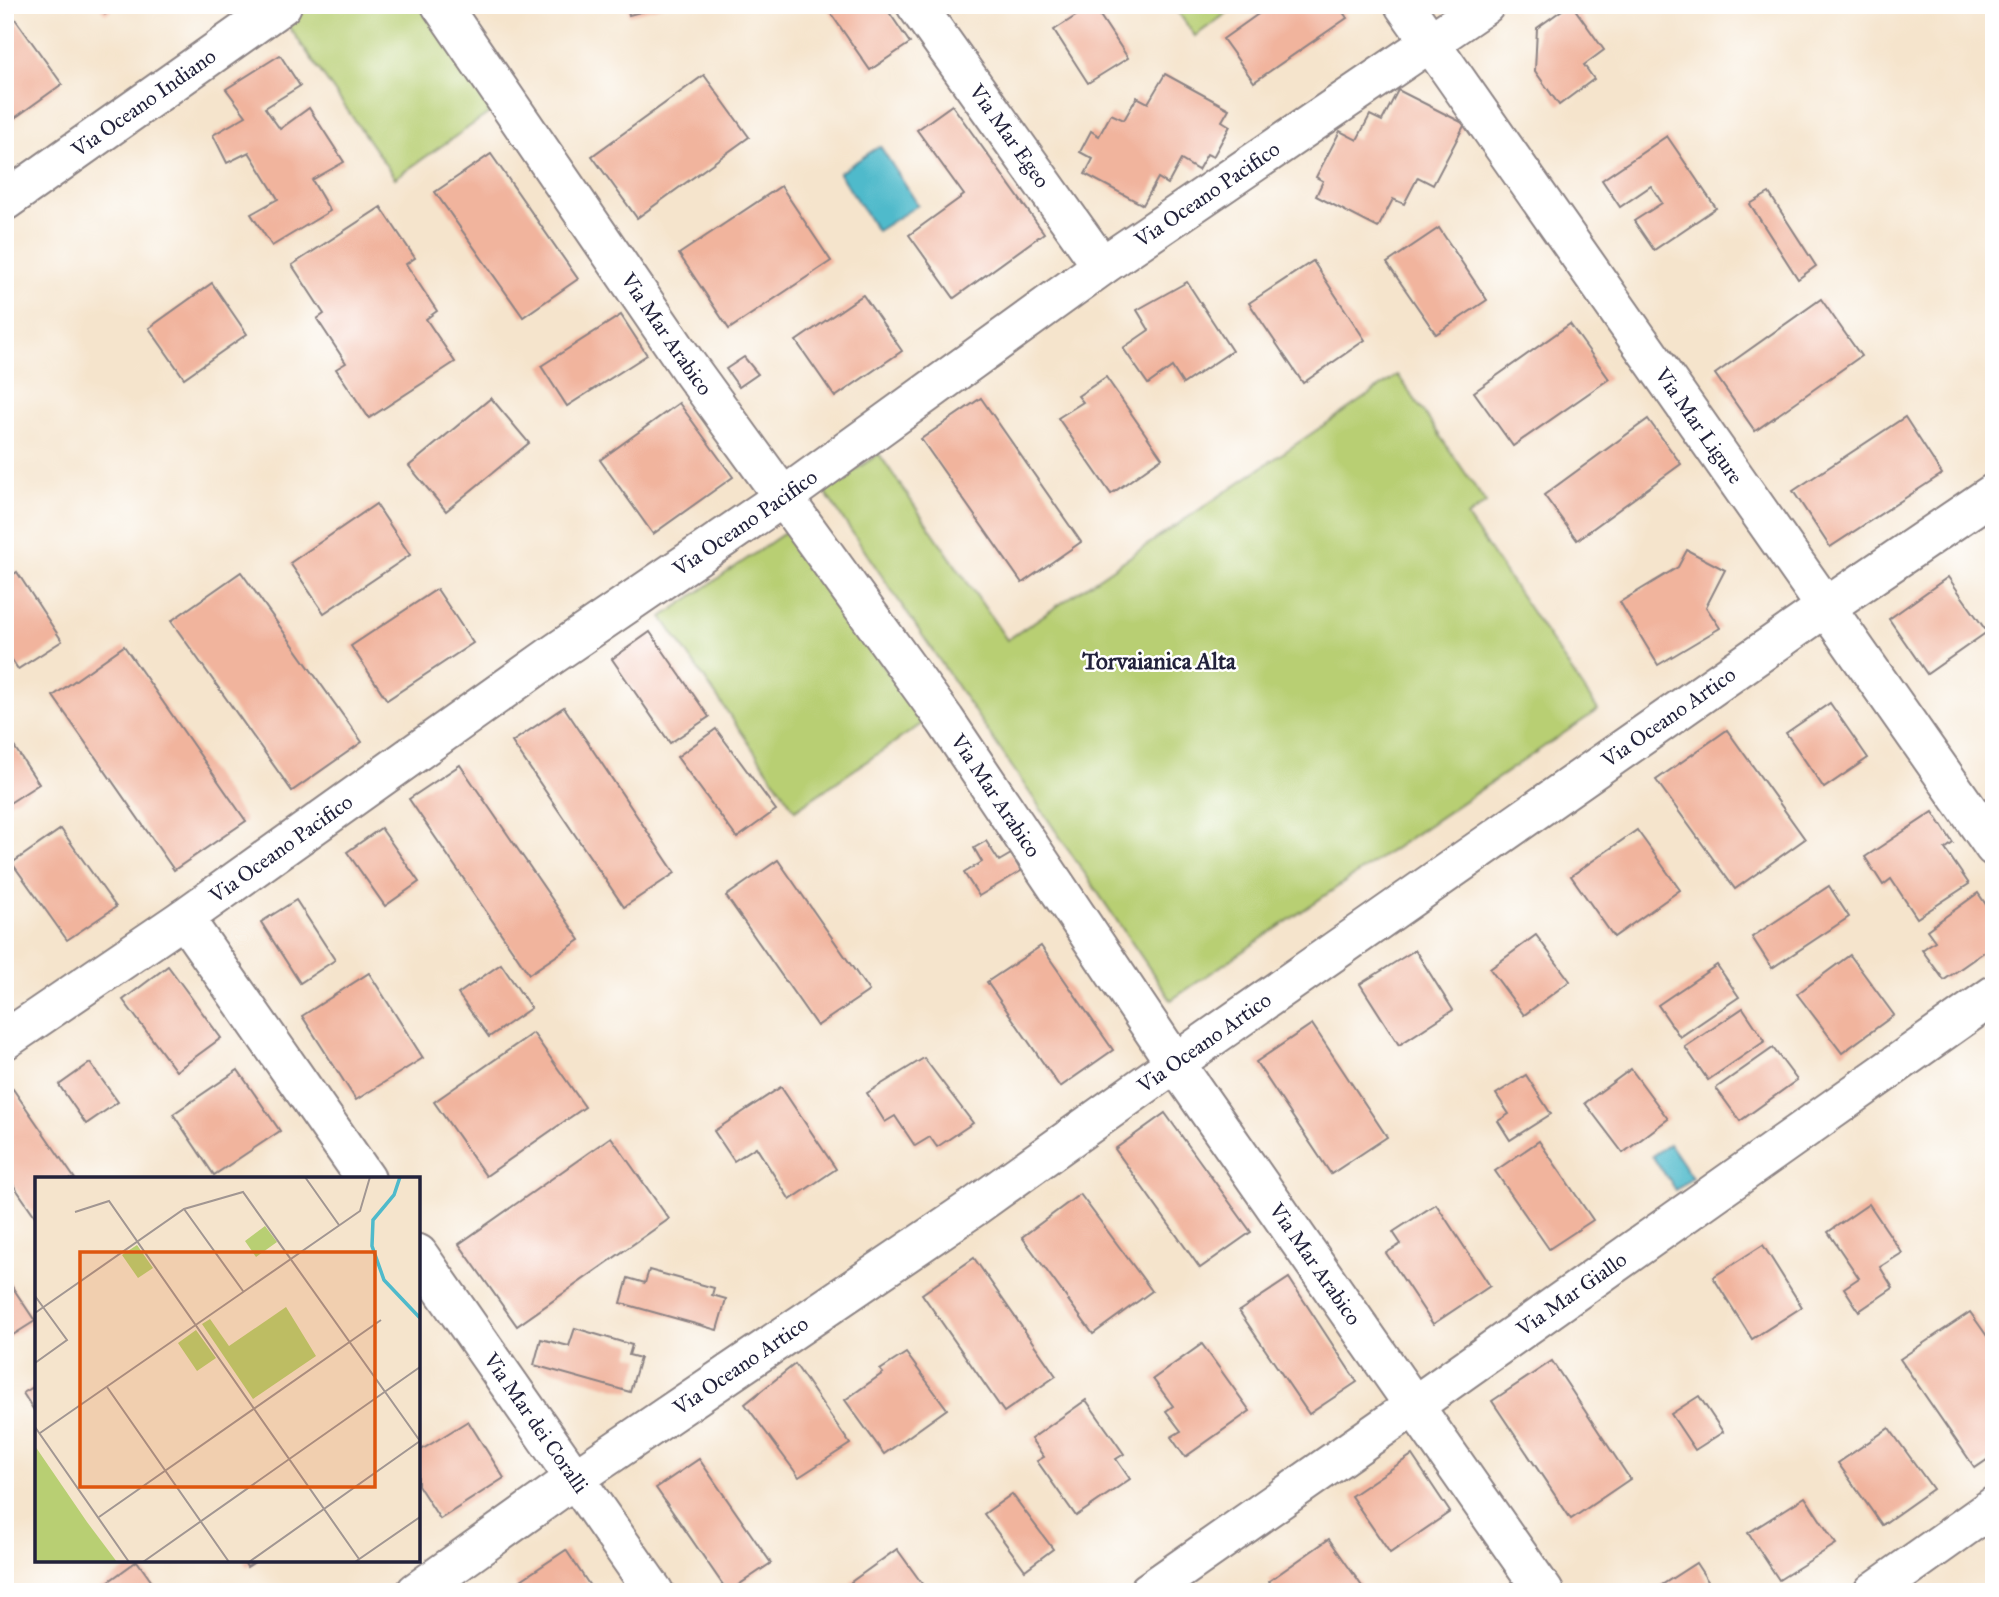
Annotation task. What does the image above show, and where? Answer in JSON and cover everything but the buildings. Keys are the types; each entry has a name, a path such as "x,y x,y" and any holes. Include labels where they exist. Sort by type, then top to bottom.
{"street":[{"name":"Via Oceano Indiano","path":"5,201 282,5"},
{"name":"Via Mar Arabico","path":"441,5 688,366 945,720 1175,1063 1544,1592"},
{"name":"Via Mar Egeo","path":"916,5 1102,267"},
{"name":"Via Mar Ligure","path":"1404,5 1994,847"},
{"name":"Via Oceano Pacifico","path":"5,1040 184,918 551,656 782,498 1102,267 1485,5"},
{"name":"Via Oceano Artico","path":"416,1592 574,1479 974,1207 1826,607 1994,493"},
{"path":"184,918 365,1177"},
{"name":"Via Mar Giallo","path":"1148,1592 1994,995"},
{"name":"Via Mar dei Coralli","path":"420,1257 654,1592"},
{"path":"1873,1592 1994,1506"}],"green space":[{"path":"307,5 419,5 492,111 395,178 285,21"},
{"path":"1173,5 1238,5 1195,36"},
{"path":"1398,375 1486,503 1467,517 1598,710 1171,1000 824,491 879,454 1007,640"},
{"path":"789,530 923,723 795,810 662,617"}],"water":[{"path":"880,146 918,205 877,231 839,173"},
{"path":"1669,1144 1692,1178 1676,1190 1652,1156"}],"district":[{"name":"Torvaianica Alta","path":"1159,661"}]}
